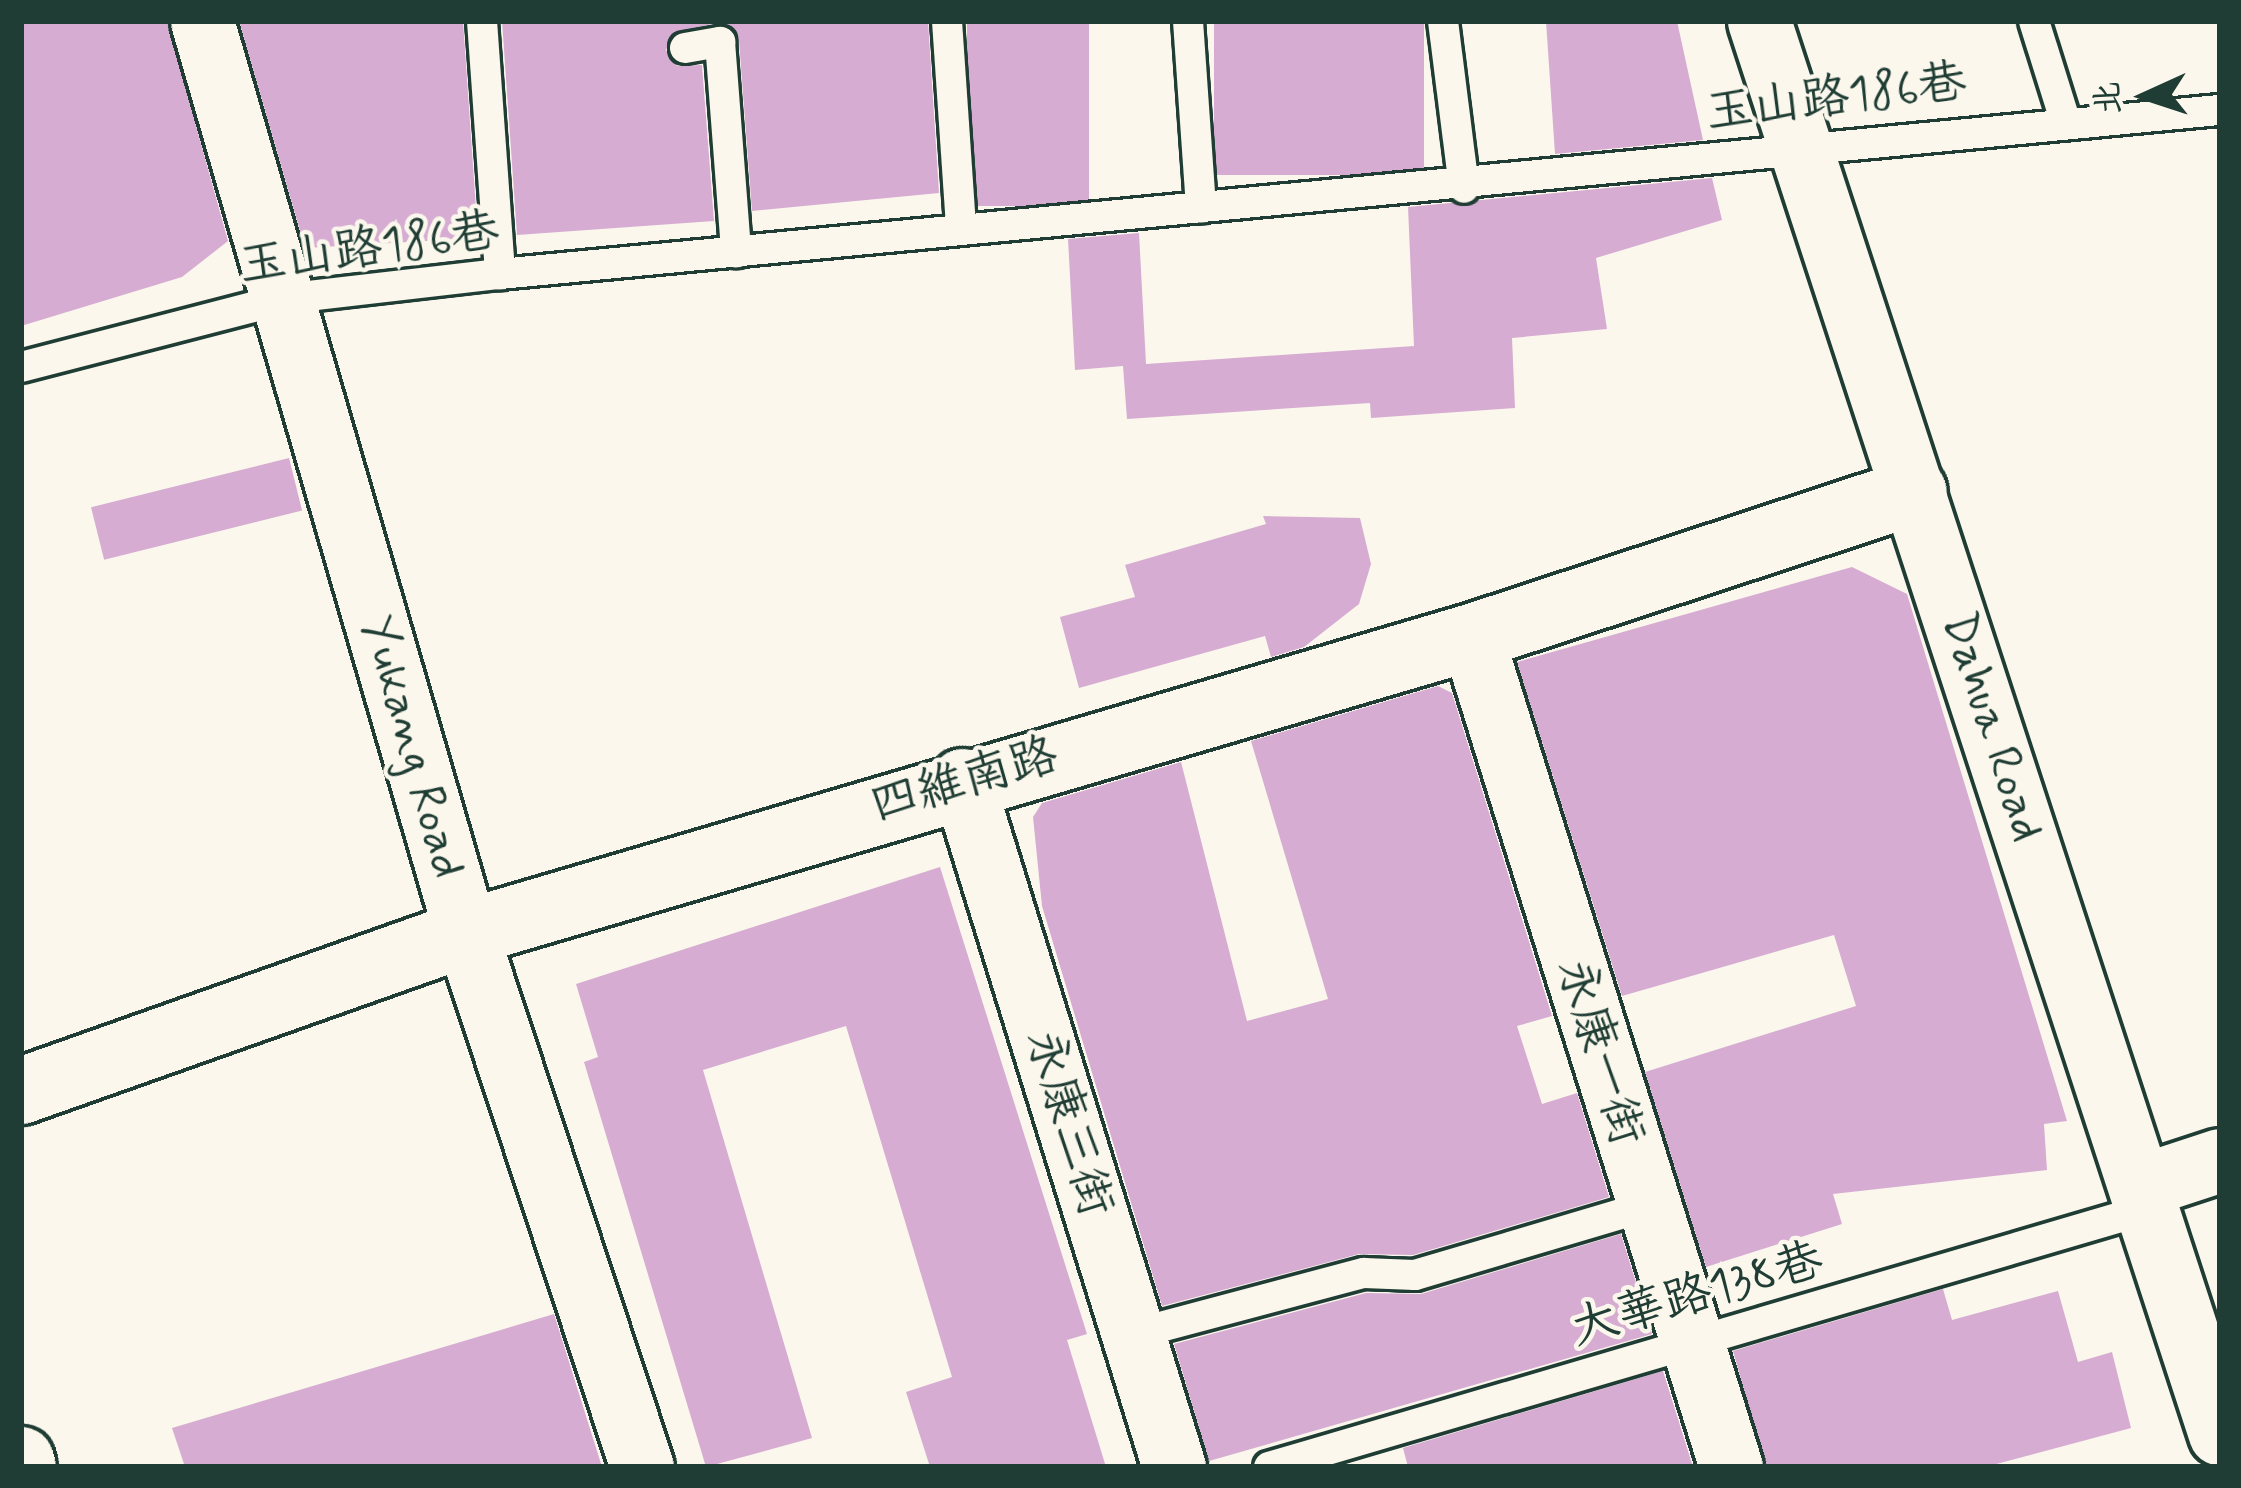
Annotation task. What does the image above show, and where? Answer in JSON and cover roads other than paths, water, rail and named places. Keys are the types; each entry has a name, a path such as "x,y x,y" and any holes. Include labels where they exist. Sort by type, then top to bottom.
{"street":[{"name":"Yukang Road","path":"202,21 466,933 642,1467"},
{"name":"Dahua Road","path":"1760,21 1794,145 2148,1196 2220,1434"},
{"name":"四維南路","path":"21,1091 466,933 962,780 1472,637 1914,492"},
{"name":"永康一街","path":"1472,637 1731,1467"},
{"name":"永康三街","path":"962,780 1174,1467"},
{"path":"2148,1196 2220,1160"}],"lane":[{"path":"482,21 500,274"},
{"path":"947,21 961,226"},
{"path":"1188,21 1202,208"},
{"path":"1443,21 1463,188"},
{"path":"2034,21 2064,117"},
{"path":"685,48 719,42 736,252"},
{"name":"玉山路186巷","path":"21,367 283,299 961,226 1463,188 1794,145 2064,117 2220,110"},
{"name":"大華路138巷","path":"1269,1467 1693,1344 2148,1196"},
{"path":"1134,1334 1364,1273 1414,1276 1648,1206"}]}
